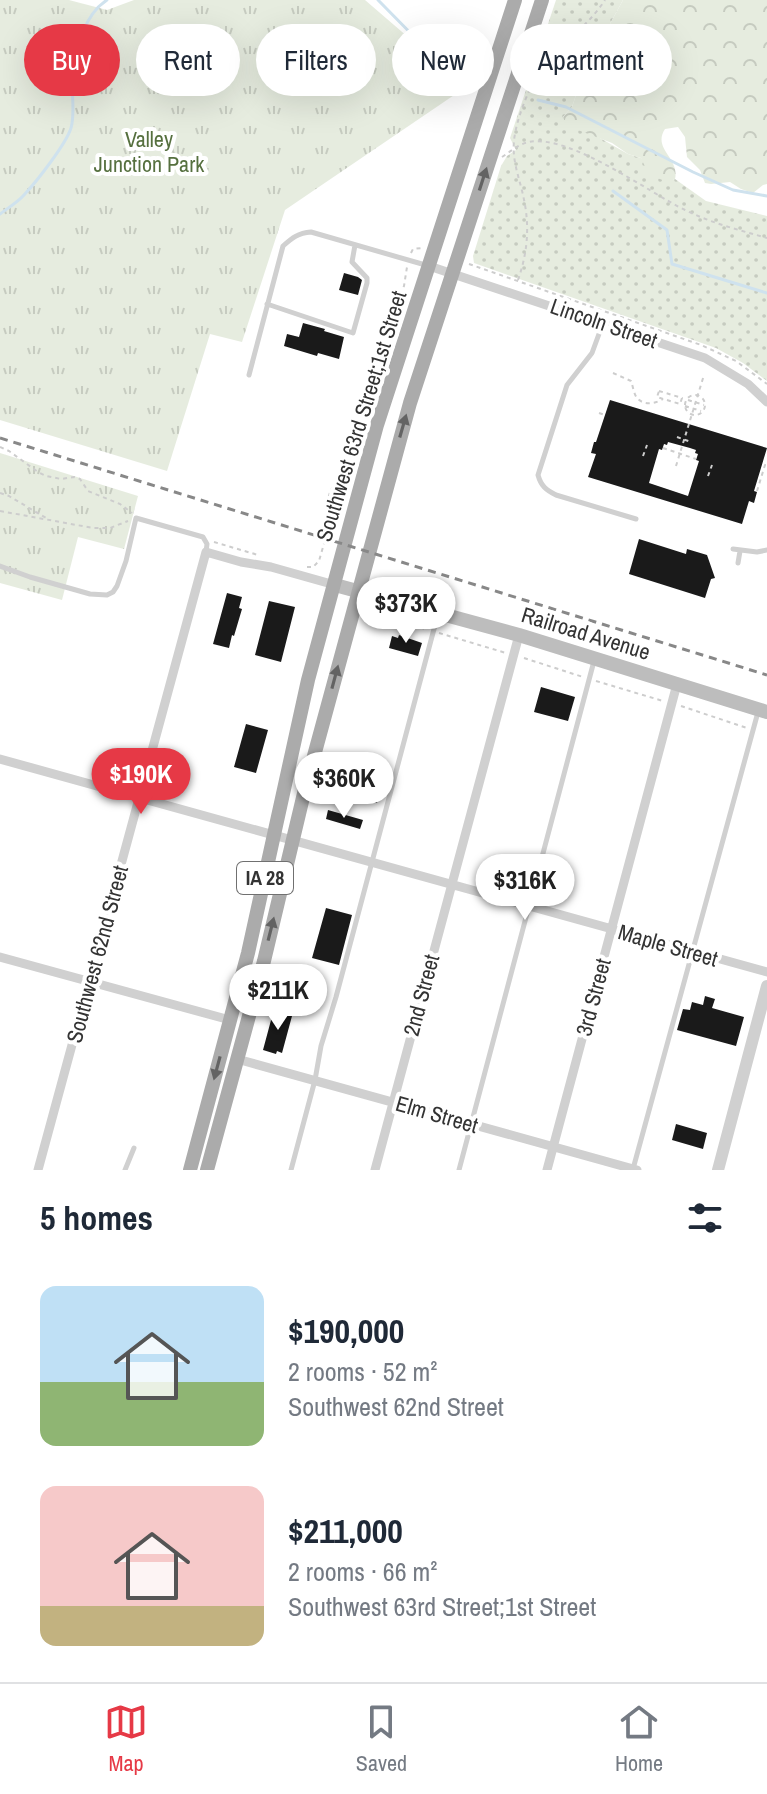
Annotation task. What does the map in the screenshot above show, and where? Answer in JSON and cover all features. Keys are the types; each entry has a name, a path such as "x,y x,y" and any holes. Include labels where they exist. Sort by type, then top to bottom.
{"main road":[{"name":"Southwest 63rd Street;1st Street","path":"190,1170 248,953 308,680 377,425 515,0"},
{"name":"Southwest 63rd Street;1st Street","path":"207,1170 410,403 542,0"},
{"name":"Railroad Avenue","path":"335,585 519,635 763,710"}],"street":[{"name":"Lincoln Street","path":"429,266 705,358 748,384 767,402"},
{"name":"Railroad Avenue","path":"206,552 335,585"},
{"name":"Southwest 62nd Street","path":"38,1170 206,552"},
{"name":"2nd Street","path":"375,1170 519,635"},
{"name":"3rd Street","path":"547,1170 677,684"},
{"name":"Maple Street","path":"0,759 767,972"},
{"path":"0,957 230,1020"},
{"path":"718,1170 767,986"},
{"name":"Elm Street","path":"237,1059 634,1170"}],"lane":[{"path":"249,375 283,246 295,236 311,232 429,266"},
{"path":"267,304 353,333 367,283 367,278 352,262 355,245"},
{"path":"603,323 592,353 567,385 538,475 546,490 556,495 636,519"},
{"path":"0,566 90,594 107,595 117,586 140,519 197,535 205,540 206,552"},
{"path":"738,563 736,550 767,550"},
{"path":"291,1170 326,1027 439,613"},
{"path":"459,1170 595,659"},
{"path":"634,1170 753,729 763,710"},
{"path":"125,1170 134,1148"}],"path":[{"path":"518,281 527,249 528,225 513,157 515,134 528,94 542,66 594,15 605,0"},
{"path":"501,157 531,142 574,149 702,218 767,238"},
{"path":"411,251 417,247 424,248"},
{"path":"475,266 701,345 736,361 767,384"},
{"path":"304,567 313,567 318,563 328,528 330,492 347,462 387,317 402,291 407,267"},
{"path":"613,373 631,381 639,401 652,404 663,399"},
{"path":"676,466 704,375"},
{"path":"702,411 693,408 684,402 682,398 659,391 657,397 680,404 684,402 696,402 704,405"},
{"path":"690,396 697,396 704,405 702,411 692,415 686,411 684,402 690,396"},
{"path":"599,413 605,415"},
{"path":"677,437 691,442"},
{"path":"643,456 647,445"},
{"path":"0,447 46,476 80,479 88,491 120,504 140,519"},
{"path":"663,448 696,459"},
{"path":"757,491 763,464"},
{"path":"708,476 712,465"},
{"path":"0,493 50,520"},
{"path":"0,511 103,528 140,519"},
{"path":"205,540 265,556"},
{"path":"318,563 322,566"},
{"path":"679,705 753,729"}],"green space":[{"name":"Valley Junction Park","path":"0,0 69,0 107,10 134,0 365,0 393,24 392,96 453,96 285,210 242,342 210,334 167,471 0,420"},
{"path":"556,0 623,0 610,24 548,24"},
{"path":"623,0 767,0 767,184 753,193 730,182 705,183 700,170 687,157 685,137 678,127 665,129 662,136 675,172 675,179 668,182 649,175 641,158 565,122 563,117 572,107 576,96 672,96 672,24 610,24"},
{"path":"524,96 576,96 572,107 563,117 628,154 641,158 668,181 675,179 706,201 767,216 767,381 716,348 474,263 473,256 501,166 507,156 516,150 510,138"},
{"path":"0,453 138,496 124,549 78,537 62,600 0,583"}],"building":[{"path":"344,273 362,280 358,295 339,290"},
{"path":"303,323 344,337 339,359 284,346 287,334 299,337"},
{"path":"610,400 767,448 754,491 757,492 754,503 749,501 742,524 588,477 596,454 591,453","holes":["668,442 696,450 698,454 696,460 699,461 688,496 649,483 659,449 662,450"]},
{"path":"639,539 686,554 687,549 707,555 715,578 711,579 705,598 629,574"},
{"path":"227,593 242,597 239,608 242,609 229,648 213,644"},
{"path":"269,601 295,607 281,662 255,655"},
{"path":"399,635 422,643 418,656 389,648 392,636 398,638"},
{"path":"541,687 575,697 568,721 534,712"},
{"path":"246,724 268,730 256,773 234,767"},
{"path":"361,781 381,787 377,803 356,798"},
{"path":"328,810 363,820 360,829 326,819"},
{"path":"326,908 352,915 339,965 312,958"},
{"path":"705,996 715,999 712,1008 744,1017 736,1046 677,1030 683,1009 690,1010 692,1002 703,1005"},
{"path":"274,1009 292,1016 282,1053 277,1051 276,1054 263,1050"},
{"path":"676,1124 707,1133 703,1149 672,1140"}],"waterway":[{"path":"0,214 30,189 68,135 73,114 72,85 76,52 87,22 107,0"},
{"path":"378,0 402,24"},
{"path":"538,100 566,107 733,190 767,196"},
{"path":"613,191 667,230 672,264 767,293"}],"railway":[{"path":"0,438 767,675"}]}
